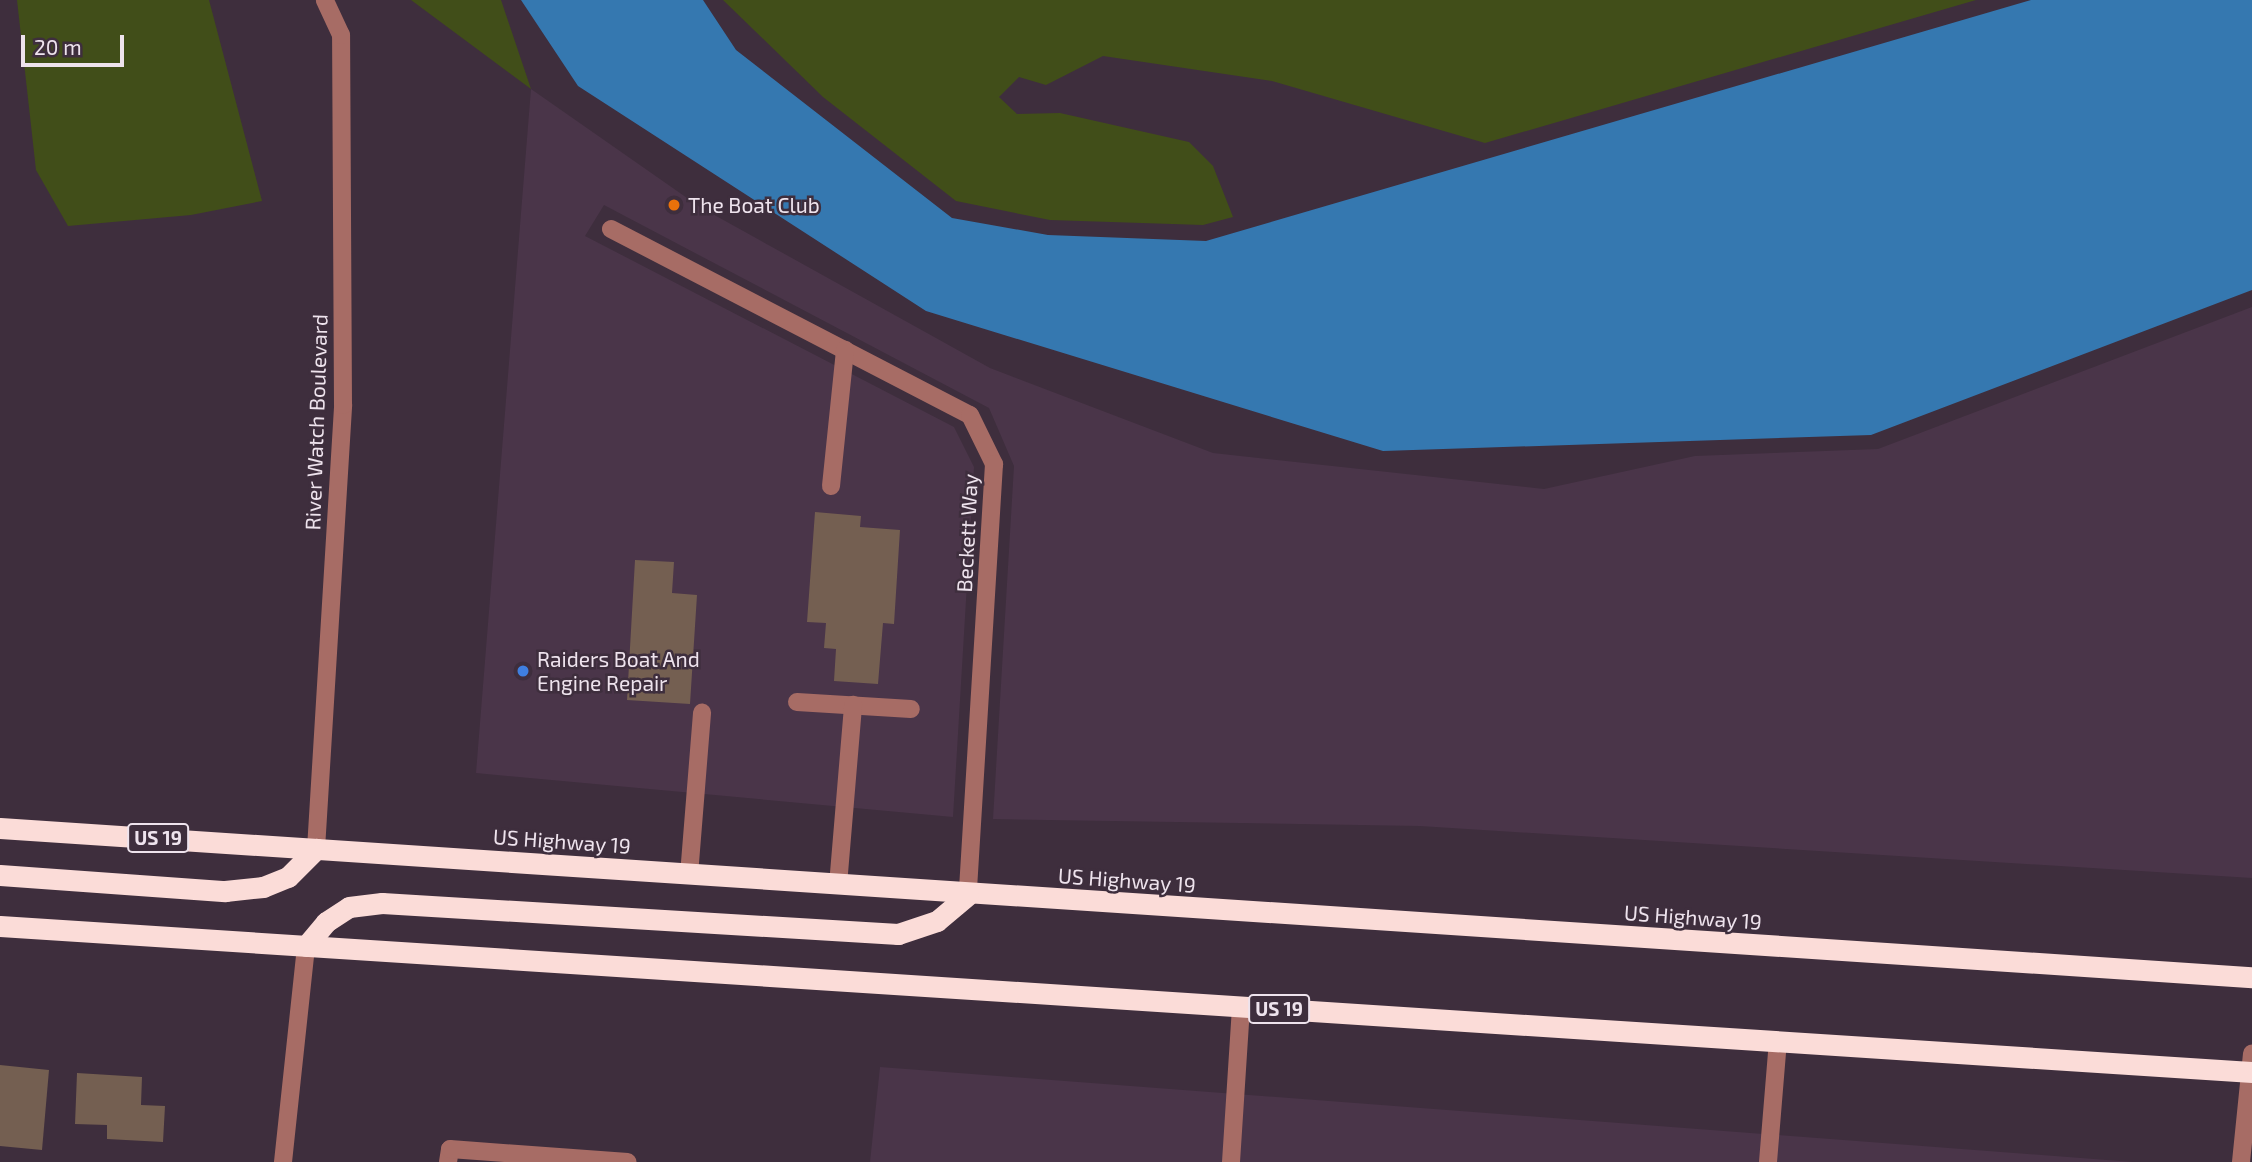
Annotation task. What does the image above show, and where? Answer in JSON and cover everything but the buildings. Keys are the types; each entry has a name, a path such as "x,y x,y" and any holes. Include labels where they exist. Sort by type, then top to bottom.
{"highway":[{"name":"US Highway 19","path":"0,828 968,895 2252,977"},
{"path":"0,875 225,891 263,887 288,877 316,849"},
{"path":"306,946 326,922 349,907 382,903 898,934 937,920 968,895"},
{"name":"US 19","path":"0,926 1779,1041 2251,1066"}],"street":[{"name":"River Watch Boulevard","path":"316,849 343,405 341,35 325,0"},
{"name":"Beckett Way","path":"611,229 970,415 994,464 968,895"},
{"path":"831,486 845,350"},
{"path":"797,702 911,709"},
{"path":"838,885 853,705"},
{"path":"689,875 702,713"},
{"path":"283,1162 306,946"},
{"path":"1231,1162 1241,1006"},
{"path":"1768,1162 1779,1041"},
{"path":"2241,1162 2251,1066"},
{"path":"448,1162 450,1149 628,1162"}],"shaded area":[{"path":"531,89 700,207 990,368 1213,453 1544,489 1695,456 1878,449 2252,307 2252,878 1420,826 993,819 1014,466 989,408 604,205 585,236 954,427 974,467 953,817 476,773"},
{"path":"880,1067 2133,1162 870,1162"}],"green space":[{"path":"17,0 209,0 262,201 191,215 68,226 36,170"},
{"path":"411,0 501,0 531,89"},
{"path":"723,0 1976,0 1485,143 1272,81 1103,56 1046,85 1019,77 999,97 1017,114 1060,113 1189,142 1213,166 1233,217 1203,225 1050,220 956,201 823,97"}],"water":[{"path":"521,0 703,0 736,50 952,218 1048,235 1206,241 2031,0 2252,0 2252,290 1871,435 1383,451 926,311 578,86"}],"place":[{"name":"The Boat Club","path":"674,205"},
{"name":"Raiders Boat And Engine Repair","path":"523,671"}]}
